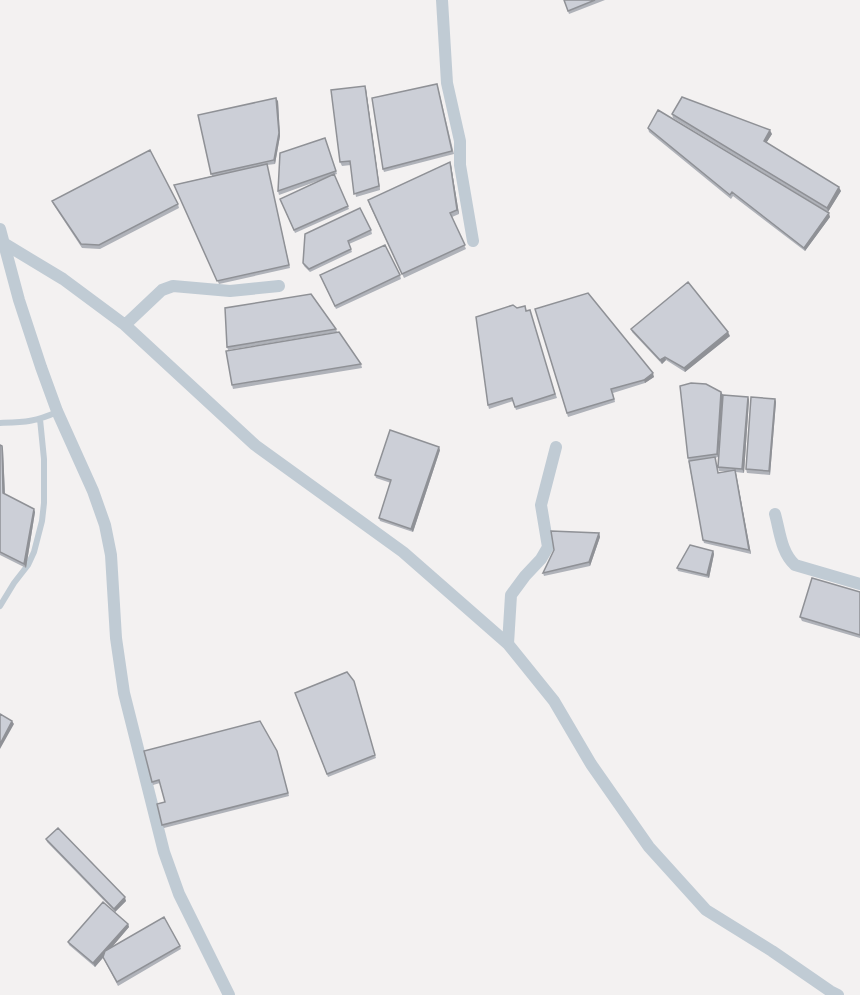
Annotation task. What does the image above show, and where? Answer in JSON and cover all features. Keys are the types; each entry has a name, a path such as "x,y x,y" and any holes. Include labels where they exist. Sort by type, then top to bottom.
{"street":[{"path":"442,0 447,83 460,141 460,165 473,241"},
{"path":"0,229 19,300 57,411 93,491 109,540 113,570 116,638 124,693 161,842 179,894 230,995"},
{"path":"2,242 63,279 125,325 255,444 403,552 508,644 554,701 591,764 649,846 706,910 838,995"},
{"path":"125,325 162,290 173,286 230,291 279,286"},
{"path":"508,644 511,595 548,547 541,505 556,447"},
{"path":"776,514 784,549 795,565 860,584"}],"lane":[{"path":"0,423 40,419 57,411"},
{"path":"0,606 14,582 28,565 42,521 44,459 40,419"}],"building":[{"path":"564,0 595,0 568,11"},
{"path":"437,84 452,151 383,169 372,98"},
{"path":"365,86 379,186 354,194 350,161 340,162 331,90"},
{"path":"682,97 770,130 764,141 839,187 827,208 672,114"},
{"path":"276,98 279,133 274,160 211,174 198,115"},
{"path":"658,110 829,213 804,248 732,192 730,195 648,128"},
{"path":"325,138 336,171 278,191 280,153"},
{"path":"150,150 178,204 99,245 81,244 52,201"},
{"path":"450,162 457,210 450,213 465,245 402,274 368,200"},
{"path":"267,164 289,265 217,281 174,185"},
{"path":"334,174 348,206 294,230 280,199"},
{"path":"360,208 371,230 348,241 351,249 309,269 303,263 305,234"},
{"path":"385,245 400,275 335,306 320,275"},
{"path":"688,282 728,332 684,368 665,357 660,360 631,329"},
{"path":"588,293 653,373 644,380 611,389 614,399 567,413 535,309"},
{"path":"311,294 336,329 227,347 225,308"},
{"path":"513,305 517,308 525,306 526,311 530,310 555,394 515,407 512,398 488,405 476,317"},
{"path":"339,332 361,364 232,385 226,351"},
{"path":"691,383 706,384 721,392 717,454 688,458 680,386"},
{"path":"723,395 748,397 742,469 718,467"},
{"path":"751,397 775,399 769,471 746,469"},
{"path":"390,430 439,447 411,529 379,518 391,480 375,475"},
{"path":"0,445 2,446 3,493 34,509 24,564 0,552"},
{"path":"715,457 718,473 735,470 749,550 703,540 689,461"},
{"path":"551,531 599,533 589,562 543,573 554,550"},
{"path":"690,545 713,551 707,575 677,568"},
{"path":"812,578 860,592 860,635 800,617"},
{"path":"347,672 354,681 375,755 327,774 295,693"},
{"path":"0,714 12,721 0,744"},
{"path":"260,721 277,751 288,793 162,825 157,804 165,802 159,780 152,782 144,751"},
{"path":"58,828 125,897 114,909 46,839"},
{"path":"103,902 128,924 93,963 68,942"},
{"path":"164,917 180,946 117,982 103,957 105,951"}]}
